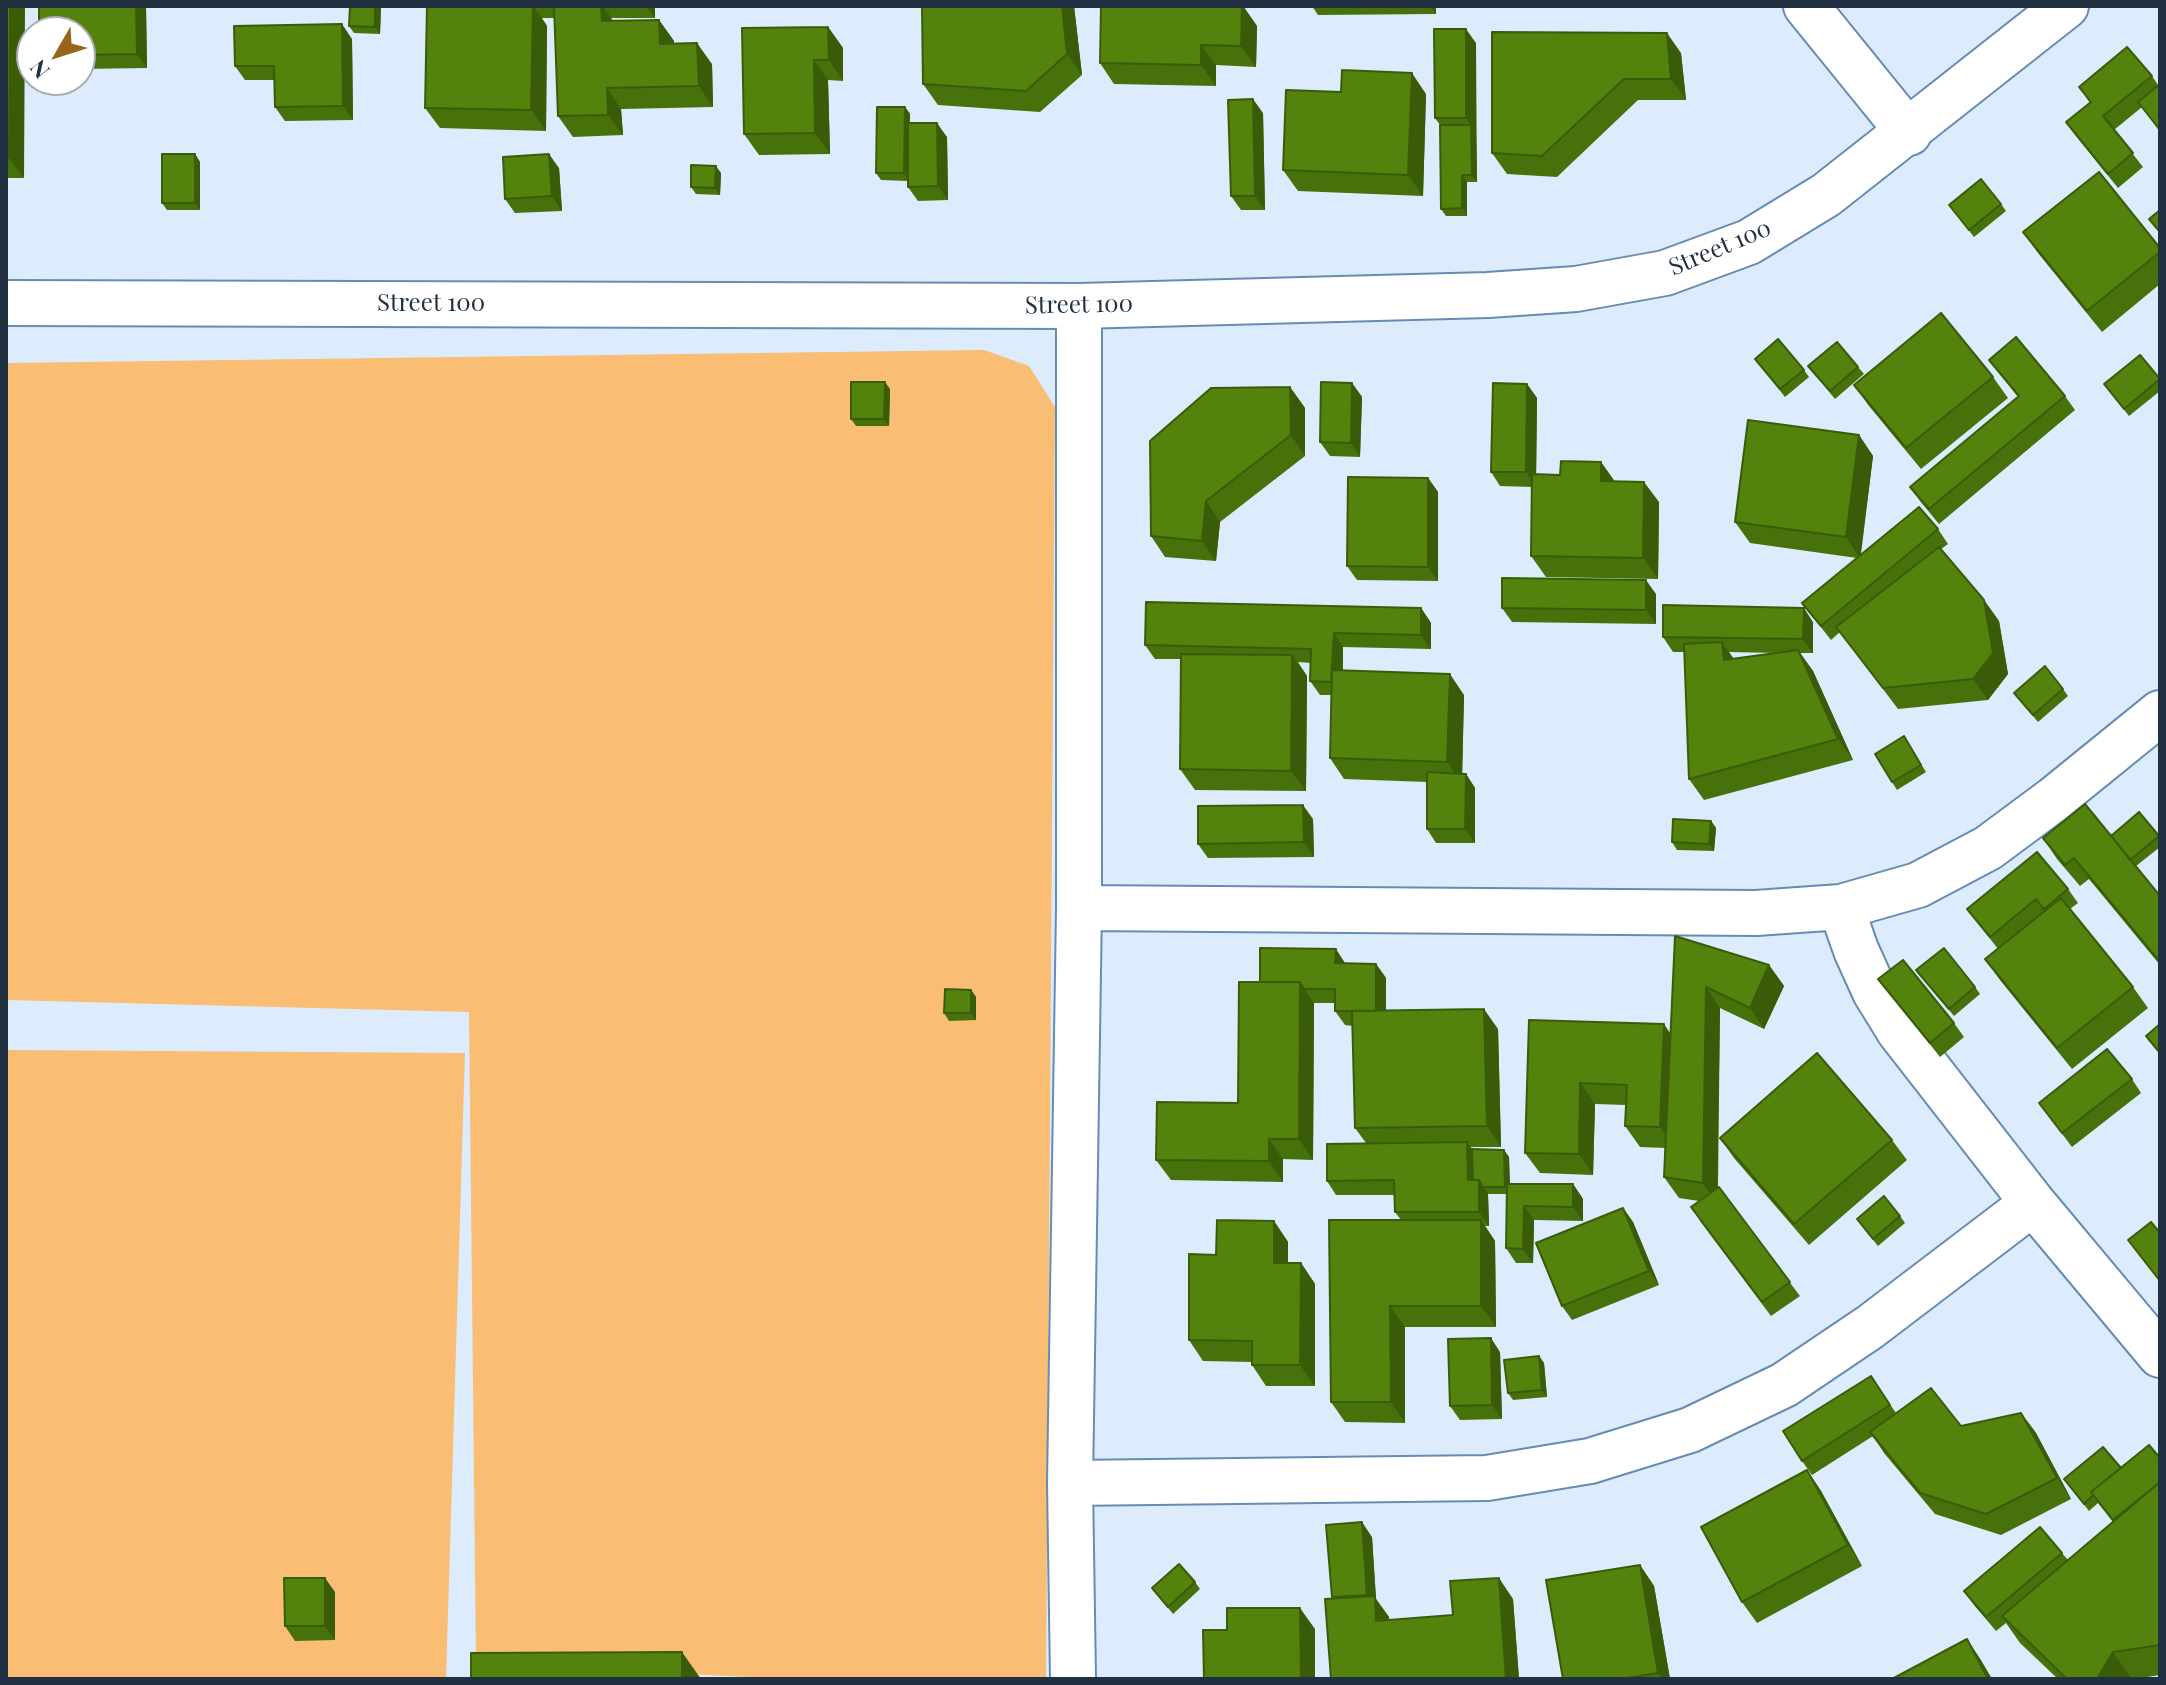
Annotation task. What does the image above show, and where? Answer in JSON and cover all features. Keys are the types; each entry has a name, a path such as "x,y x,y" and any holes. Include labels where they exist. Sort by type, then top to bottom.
{"street":[{"path":"1806,6 1909,133"},
{"name":"Street 100","path":"6,303 1079,306 1488,295 1576,289 1665,273 1749,242 1826,195 1909,133 2066,6"},
{"path":"1073,1679 1070,1483 1079,908 1079,306"},
{"path":"1079,908 1756,913 1841,907 1918,885 1988,848 2160,713"},
{"path":"1841,907 1875,992 1899,1031 2033,1203 2160,1355"},
{"path":"1070,1483 1487,1478 1590,1461 1690,1430 1784,1385 1870,1327 2033,1203"}],"shaded area":[{"path":"984,350 1029,366 1055,407 1046,1679 790,1679 476,1664 469,1012 6,1000 6,363"},
{"path":"6,1050 465,1053 446,1679 6,1679"}],"building":[{"path":"6,6 10,6 9,158 6,158"},
{"path":"39,6 136,6 137,54 96,55 96,16 39,16"},
{"path":"350,6 375,6 375,27 349,26"},
{"path":"427,6 533,6 531,110 425,108"},
{"path":"554,6 601,6 602,21 659,20 660,44 697,43 699,86 607,88 608,115 558,116"},
{"path":"922,6 1062,6 1067,54 1026,91 923,84"},
{"path":"1101,6 1242,6 1241,46 1201,45 1201,65 1100,63"},
{"path":"342,24 343,106 275,107 274,66 235,66 234,26"},
{"path":"828,27 829,60 814,60 815,133 744,134 742,28"},
{"path":"1434,29 1466,29 1466,118 1435,118"},
{"path":"1492,32 1667,33 1671,79 1624,79 1542,156 1492,153"},
{"path":"2127,47 2152,76 2103,116 2133,153 2108,174 2066,122 2091,102 2079,87"},
{"path":"1342,70 1412,73 1408,175 1283,170 1286,90 1341,92"},
{"path":"2160,84 2160,130 2138,102"},
{"path":"1253,99 1255,196 1231,196 1228,100"},
{"path":"877,107 905,107 904,173 876,173"},
{"path":"908,123 937,123 938,186 908,187"},
{"path":"1440,125 1471,125 1472,175 1462,175 1462,208 1441,209"},
{"path":"162,154 195,154 195,203 162,203"},
{"path":"549,154 552,196 505,199 503,157"},
{"path":"691,165 716,166 715,188 691,187"},
{"path":"2099,172 2160,248 2160,252 2087,311 2023,232"},
{"path":"1981,179 2001,204 1969,230 1949,205"},
{"path":"2160,210 2160,232 2149,219"},
{"path":"1941,313 1993,377 1906,448 1854,385"},
{"path":"2016,337 2065,396 1929,509 1910,487 2019,396 1989,360"},
{"path":"1778,339 1804,370 1780,389 1755,359"},
{"path":"1837,342 1858,367 1830,391 1808,366"},
{"path":"2140,355 2160,379 2124,409 2104,384"},
{"path":"851,382 885,382 884,419 851,419"},
{"path":"1321,382 1352,383 1351,443 1320,442"},
{"path":"1493,383 1527,384 1526,472 1491,472"},
{"path":"1290,387 1291,435 1206,501 1202,541 1151,536 1150,441 1211,388"},
{"path":"1748,420 1859,435 1846,537 1735,522"},
{"path":"1561,461 1601,462 1601,481 1644,482 1643,558 1531,556 1532,474 1560,475"},
{"path":"1348,477 1428,478 1428,567 1347,566"},
{"path":"1919,507 1938,529 1821,626 1802,603"},
{"path":"1939,547 1984,600 1993,653 1973,679 1883,688 1836,627"},
{"path":"1502,578 1646,580 1646,610 1502,608"},
{"path":"1146,602 1421,608 1421,635 1334,633 1331,682 1310,681 1311,649 1145,645"},
{"path":"1663,605 1804,608 1803,639 1663,637"},
{"path":"1722,642 1724,660 1798,650 1838,739 1689,779 1684,644"},
{"path":"1181,654 1292,655 1291,771 1180,769"},
{"path":"2045,666 2063,689 2033,715 2014,693"},
{"path":"1332,670 1450,674 1447,762 1330,758"},
{"path":"1904,736 1921,765 1892,782 1875,754"},
{"path":"1427,772 1466,774 1465,829 1427,829"},
{"path":"2085,804 2160,896 2160,962 2074,858 2065,865 2043,838"},
{"path":"1303,805 1304,842 1198,844 1198,806"},
{"path":"2139,812 2159,836 2130,860 2111,836"},
{"path":"1673,819 1711,821 1709,844 1672,842"},
{"path":"2037,852 2068,889 2044,909 2036,899 1990,937 1967,909"},
{"path":"2061,898 2133,987 2057,1048 1985,959"},
{"path":"1675,936 1769,965 1750,1008 1706,987 1703,1183 1664,1177"},
{"path":"1260,948 1336,949 1335,963 1376,964 1376,1011 1335,1011 1335,989 1304,989 1300,982 1260,982"},
{"path":"1944,948 1975,987 1949,1009 1916,970"},
{"path":"1903,960 1954,1023 1930,1043 1878,979"},
{"path":"1239,982 1300,982 1299,1139 1269,1139 1269,1161 1156,1160 1157,1102 1238,1103"},
{"path":"945,989 971,990 971,1013 944,1013"},
{"path":"1484,1009 1487,1126 1355,1128 1352,1011"},
{"path":"1529,1020 1664,1024 1660,1127 1625,1126 1627,1085 1580,1083 1579,1154 1525,1153"},
{"path":"2160,1024 2160,1053 2146,1036"},
{"path":"2107,1049 2132,1079 2062,1133 2039,1103"},
{"path":"1817,1053 1892,1140 1794,1224 1720,1138"},
{"path":"1467,1142 1468,1180 1479,1180 1479,1212 1395,1212 1394,1180 1327,1181 1327,1144"},
{"path":"1472,1149 1504,1150 1505,1187 1483,1187 1479,1180 1473,1180"},
{"path":"1507,1184 1573,1184 1573,1207 1524,1206 1523,1249 1506,1248"},
{"path":"1719,1187 1790,1282 1762,1302 1691,1207"},
{"path":"1884,1196 1900,1216 1873,1239 1857,1219"},
{"path":"1623,1208 1649,1271 1562,1306 1536,1243"},
{"path":"1217,1220 1274,1221 1274,1263 1301,1263 1300,1365 1252,1365 1252,1341 1189,1340 1189,1254 1216,1255"},
{"path":"1329,1220 1481,1220 1481,1306 1390,1306 1391,1402 1331,1402"},
{"path":"2151,1222 2160,1233 2160,1281 2128,1240"},
{"path":"1491,1338 1492,1405 1450,1406 1448,1339"},
{"path":"1539,1356 1542,1390 1508,1393 1504,1360"},
{"path":"1871,1376 1890,1405 1802,1461 1783,1431"},
{"path":"1931,1388 1961,1426 2021,1413 2057,1478 1986,1514 1920,1493 1870,1432"},
{"path":"2149,1445 2160,1458 2160,1482 2113,1520 2091,1492"},
{"path":"2103,1447 2121,1468 2091,1492 2093,1495 2084,1504 2064,1479"},
{"path":"1807,1470 1848,1545 1742,1602 1701,1527"},
{"path":"2160,1482 2160,1645 2113,1652 2097,1679 2067,1679 2002,1616"},
{"path":"1362,1522 1367,1595 1332,1597 1326,1525"},
{"path":"2040,1527 2062,1553 1986,1617 1964,1591"},
{"path":"1179,1564 1195,1582 1168,1607 1152,1588"},
{"path":"1640,1565 1658,1673 1621,1679 1563,1679 1546,1580"},
{"path":"284,1578 325,1578 325,1626 285,1626"},
{"path":"1499,1578 1506,1679 1331,1679 1325,1599 1375,1596 1376,1621 1453,1615 1450,1581"},
{"path":"1227,1608 1300,1608 1301,1679 1204,1679 1203,1630 1227,1630"},
{"path":"1967,1639 1988,1679 1892,1679"},
{"path":"682,1652 682,1679 471,1679 471,1653"}]}
